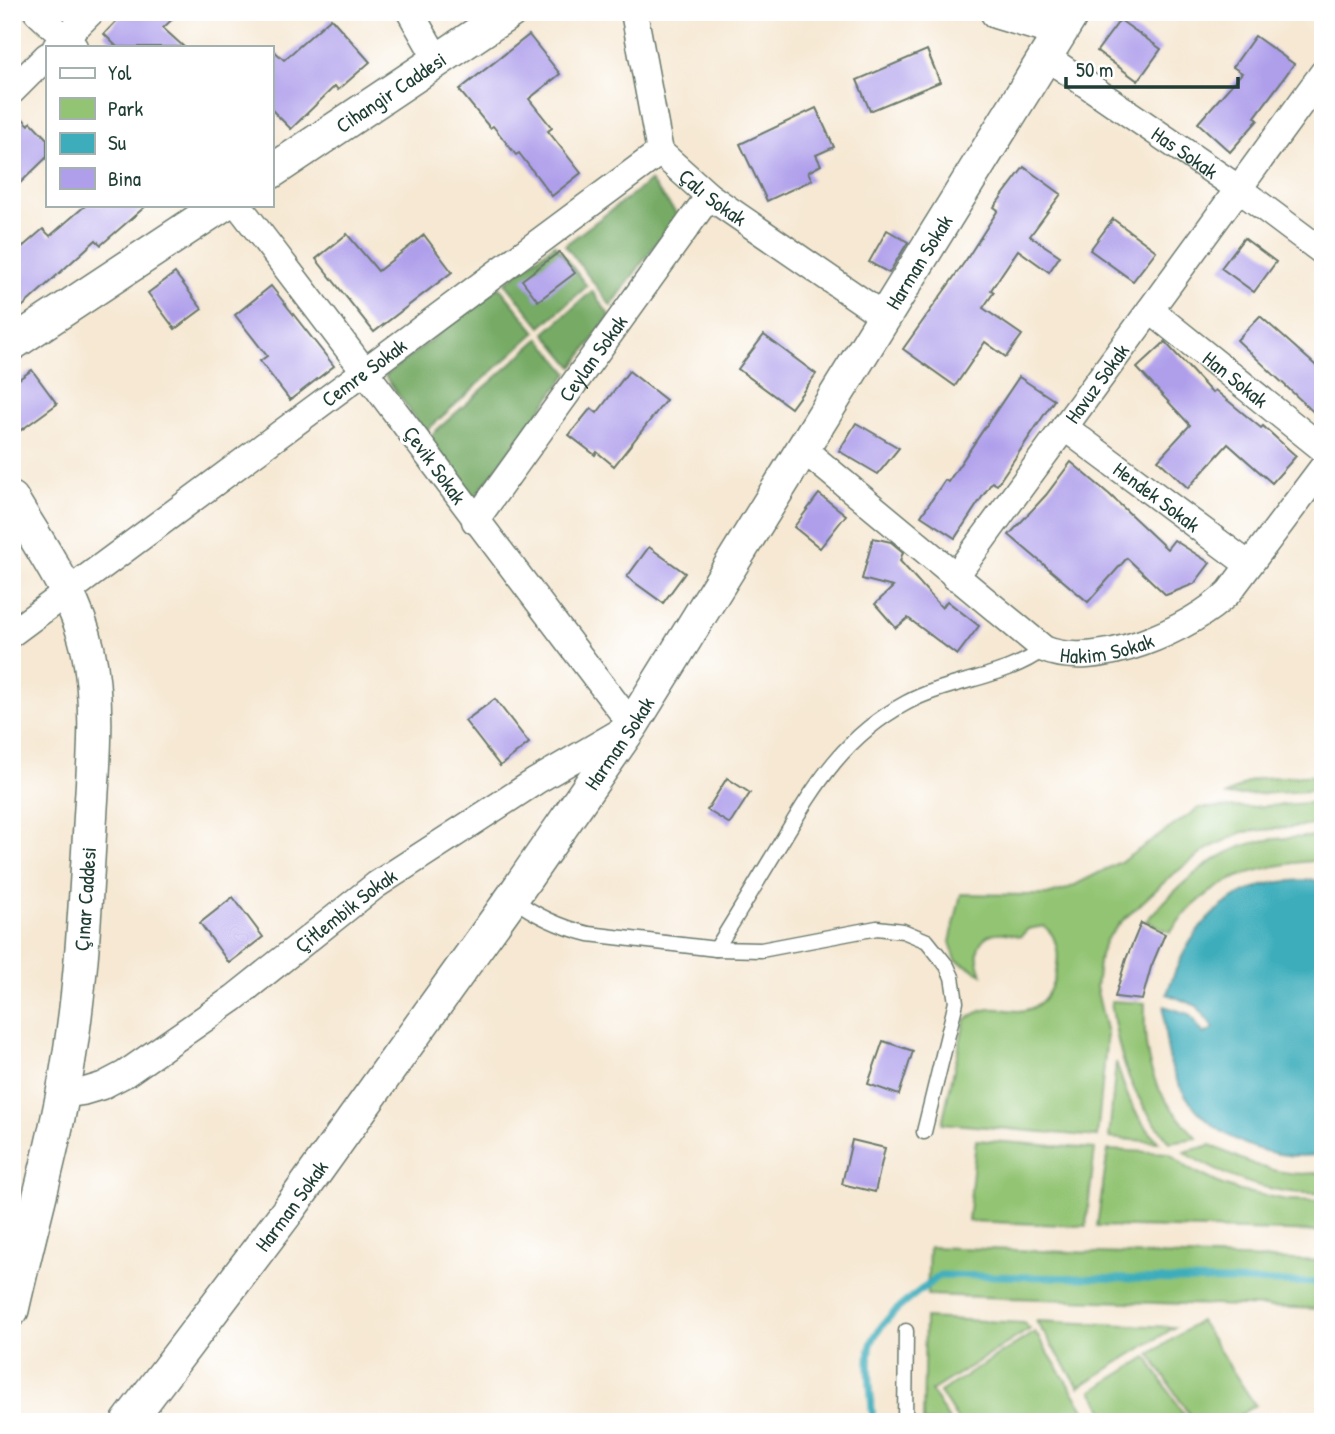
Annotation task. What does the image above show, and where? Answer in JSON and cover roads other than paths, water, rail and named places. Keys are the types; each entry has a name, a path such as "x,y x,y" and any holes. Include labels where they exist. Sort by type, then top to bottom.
{"street":[{"path":"37,12 59,46"},
{"path":"61,46 91,12"},
{"path":"410,12 438,61"},
{"name":"Cihangir Caddesi","path":"273,171 510,12"},
{"name":"Çalı Sokak","path":"634,12 660,152 709,195 885,317"},
{"path":"997,12 1059,28"},
{"name":"Has Sokak","path":"1059,28 1238,189 1323,252"},
{"name":"Harman Sokak","path":"128,1422 287,1212 632,725 804,450 1059,28"},
{"path":"12,92 46,60"},
{"name":"Havuz Sokak","path":"955,577 1323,73"},
{"name":"Cemre Sokak","path":"12,633 660,152"},
{"name":"Ceylan Sokak","path":"475,521 709,195"},
{"path":"12,344 220,206"},
{"name":"Çevik Sokak","path":"239,206 632,725"},
{"name":"Han Sokak","path":"1150,310 1323,449"},
{"name":"Hendek Sokak","path":"1064,427 1249,565"},
{"name":"Hakim Sokak","path":"804,450 1044,649 1058,655 1097,654 1167,634 1190,623 1214,606 1229,592 1323,467"},
{"name":"Çınar Caddesi","path":"12,499 66,591 88,650 93,703 92,785 80,976 63,1095 12,1310"},
{"name":"Çitlembik Sokak","path":"63,1095 102,1086 125,1073 234,998 376,885 547,774 632,725"}],"lane":[{"path":"716,949 820,779 850,745 885,717 923,695 1027,660 1044,649"},
{"path":"512,898 547,921 568,929 589,934 716,949 761,950 877,928 903,931 927,941 947,966 952,977 956,1002 924,1132"},
{"path":"905,1422 906,1331"}],"water":[{"path":"1323,881 1323,1154 1300,1156 1255,1148 1214,1126 1197,1110 1183,1092 1173,1071 1166,1039 1164,1006 1189,1014 1204,1034 1214,1028 1197,1006 1167,994 1192,940 1216,911 1249,890 1274,883"}],"waterway":[{"path":"873,1422 869,1371 871,1345 891,1315 941,1275 1323,1283"}]}
